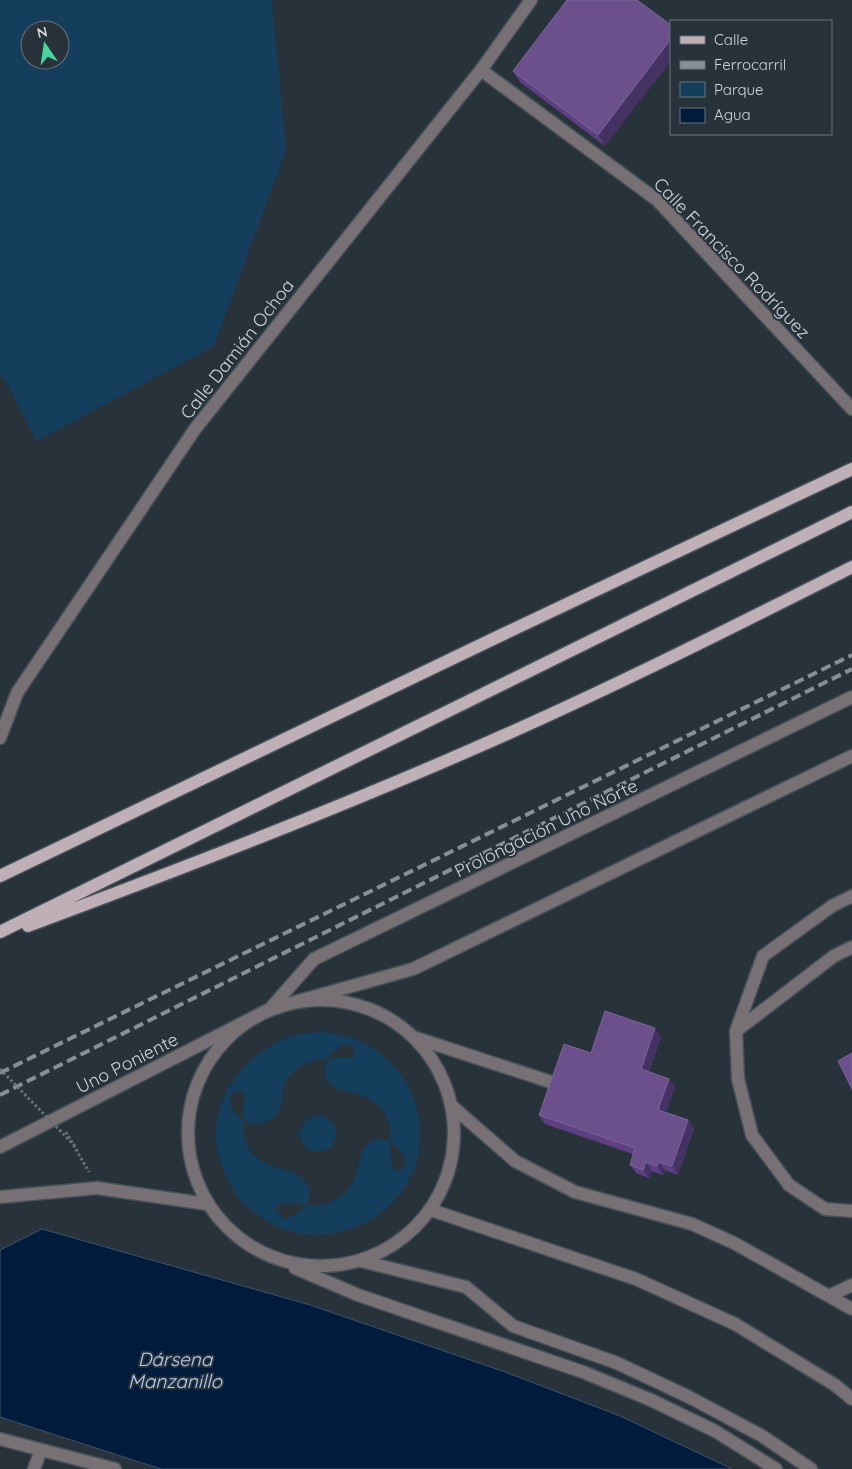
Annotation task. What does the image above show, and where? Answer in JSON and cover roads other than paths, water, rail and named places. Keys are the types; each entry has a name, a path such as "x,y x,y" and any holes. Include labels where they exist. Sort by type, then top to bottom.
{"main road":[{"path":"0,876 852,469"},
{"path":"0,932 852,512"},
{"path":"0,936 218,855 474,749 702,643 852,567"}],"street":[{"name":"Calle Damián Ochoa","path":"0,738 17,693 195,429 481,70 530,0"},
{"name":"Calle Francisco Rodríguez","path":"481,70 657,200 852,409"},
{"name":"Prolongación Uno Norte","path":"270,1009 314,959 852,697"},
{"path":"270,1009 413,969 852,756"},
{"path":"852,896 832,906 763,956 736,1031 738,1079 752,1136 790,1185 825,1209 852,1211"},
{"path":"736,1031 834,956 852,947"},
{"name":"Uno Poniente","path":"0,1147 270,1009 308,1000 348,1002 385,1015 416,1038 440,1070 453,1107 455,1143 448,1178 431,1210 400,1241 361,1261 317,1267 274,1259 236,1237 206,1204 189,1162 188,1115 202,1071 230,1034 270,1009"},
{"path":"416,1038 551,1082"},
{"path":"453,1107 515,1161 575,1192 692,1224 734,1243 852,1308"},
{"path":"0,1197 97,1188 206,1204"},
{"path":"431,1210 636,1279 735,1324 834,1385 852,1399"},
{"path":"274,1259 358,1295 609,1382 715,1431 776,1469"},
{"path":"361,1261 466,1287 513,1326 617,1363 689,1397 762,1436 811,1469"},
{"path":"831,1295 852,1285"},
{"path":"0,1439 115,1469"},
{"path":"34,1469 41,1450"}],"water":[{"name":"Dársena Manzanillo","path":"42,1229 310,1305 505,1372 620,1416 732,1469 161,1469 0,1417 0,1250"}],"railway":[{"path":"0,1073 852,655"},
{"path":"0,1095 852,669"}]}
